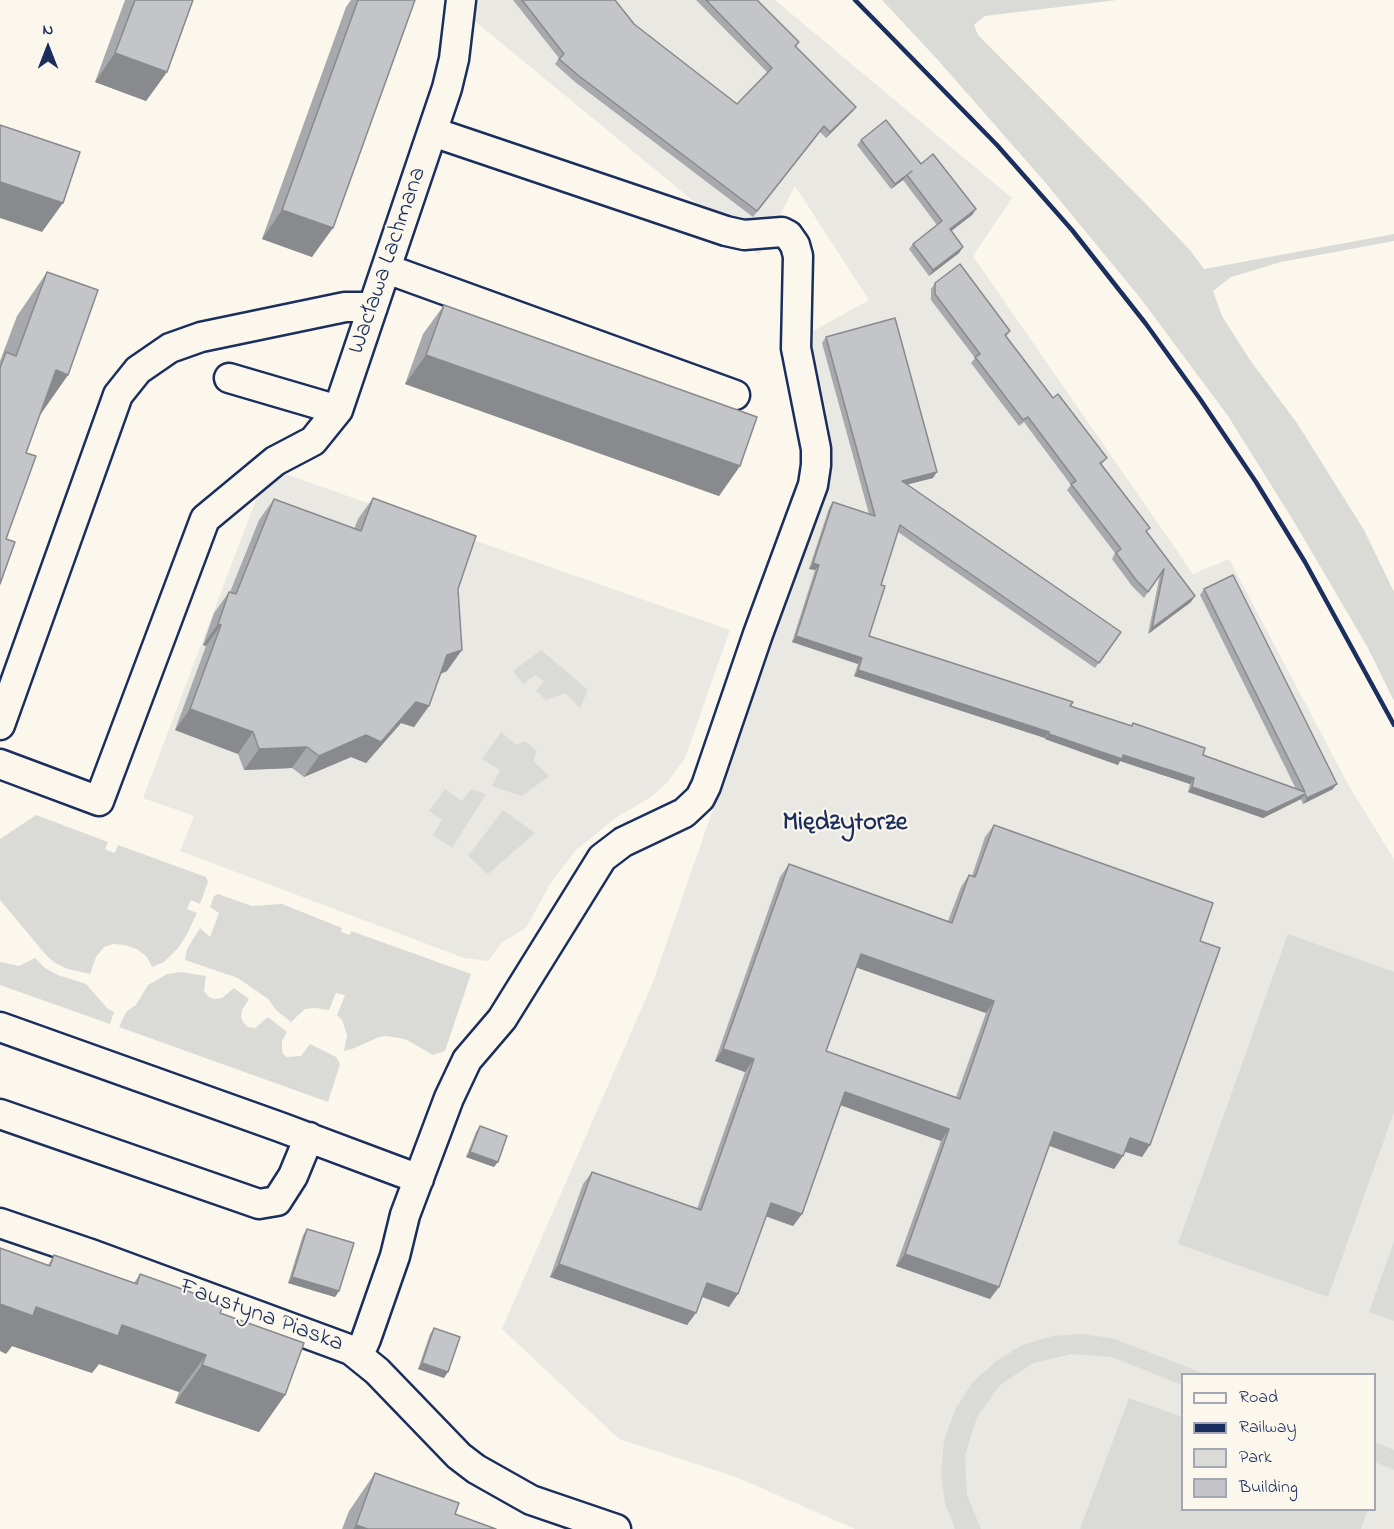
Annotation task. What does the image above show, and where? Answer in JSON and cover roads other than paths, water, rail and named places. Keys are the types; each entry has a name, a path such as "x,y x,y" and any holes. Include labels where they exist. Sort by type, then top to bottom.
{"street":[{"name":"Wacława Lachmana","path":"338,410 433,132 454,59 461,0"},
{"path":"358,1355 395,1256 405,1215 462,1068 502,1019 596,865 613,848 684,813 700,798 813,485 816,465 816,449 796,348 798,256 795,244 788,235 782,232 744,235 726,231 433,132"},
{"path":"387,269 735,395"},
{"path":"0,725 118,395 138,370 170,348 201,337 345,307 373,307"},
{"path":"0,764 99,801 205,519 275,461 313,441 338,410 229,378"},
{"path":"0,1027 309,1137 419,1179"},
{"path":"0,1114 259,1204 277,1201 293,1176 309,1137"},
{"name":"Faustyna Piaska","path":"0,1223 322,1339 358,1355 459,1456 476,1469 531,1500 616,1529"}],"railway":[{"path":"855,0 997,145 1072,230 1146,324 1256,482 1305,562 1394,725"}],"district":[{"name":"Międzytorze","path":"845,825"}]}
